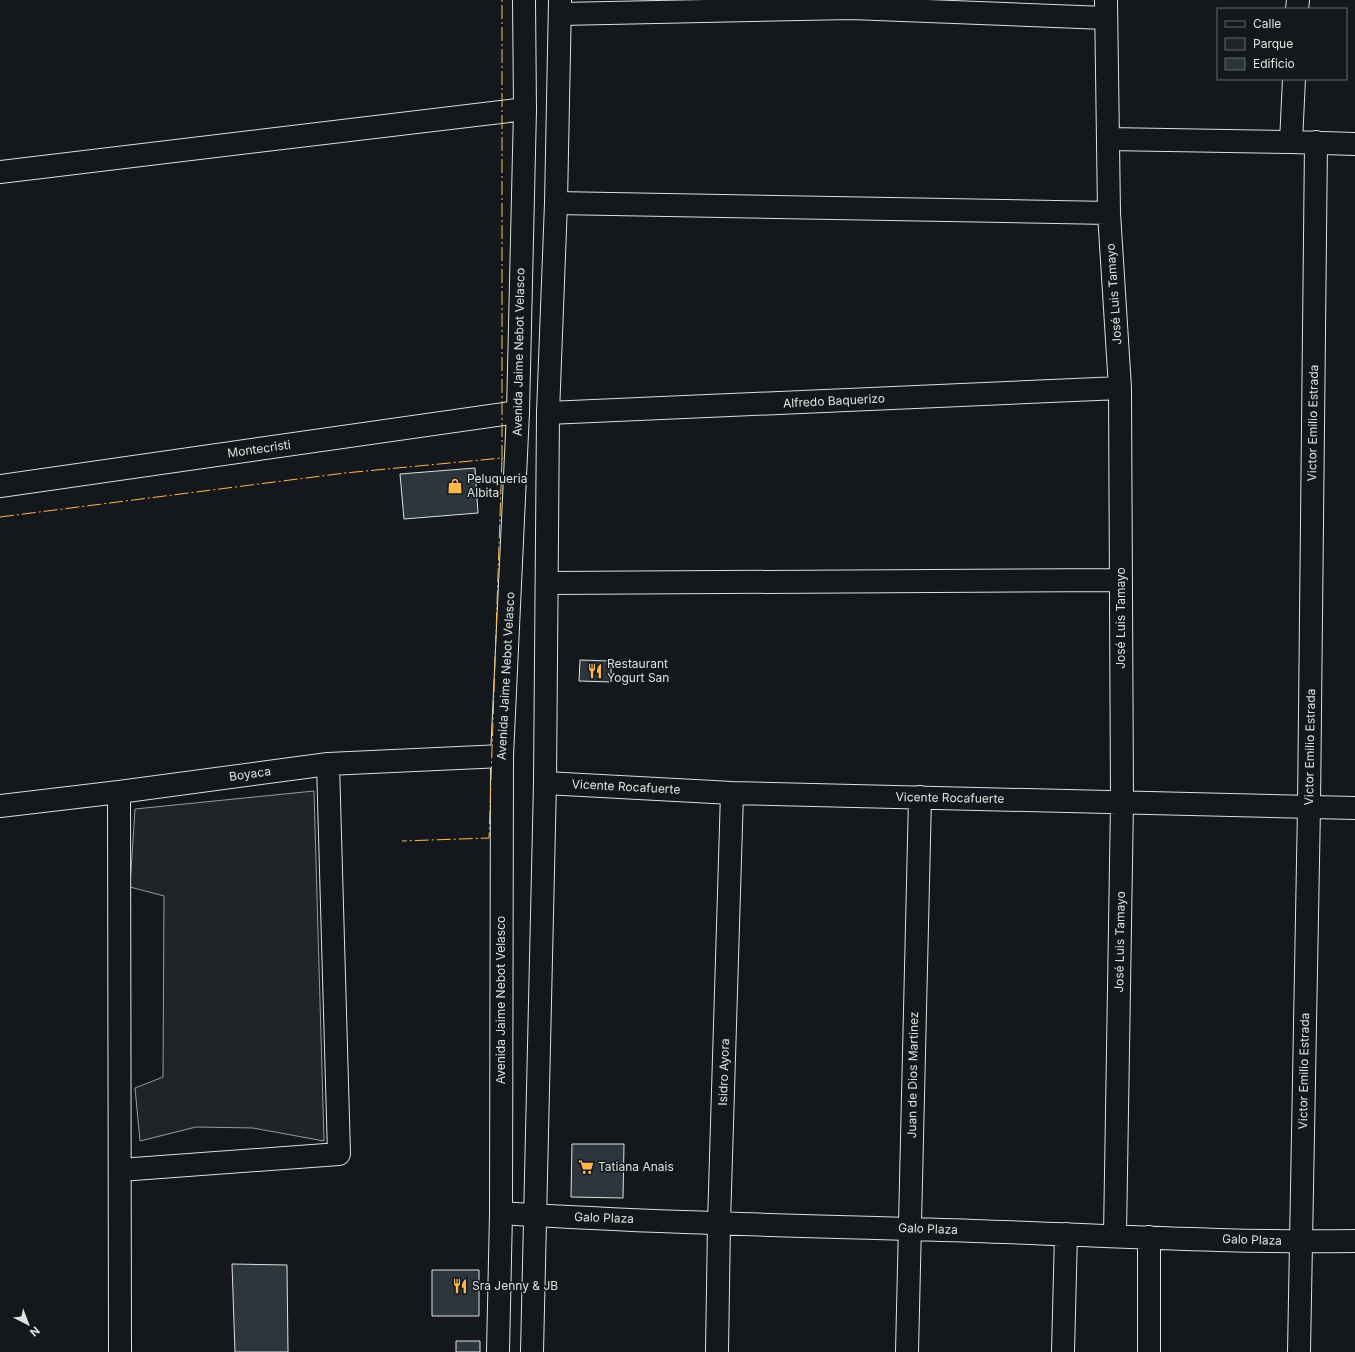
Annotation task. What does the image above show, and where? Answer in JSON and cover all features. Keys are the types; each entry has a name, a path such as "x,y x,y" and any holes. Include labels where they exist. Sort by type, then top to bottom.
{"street":[{"name":"Avenida Jaime Nebot Velasco","path":"498,1352 501,1213 502,756 518,412 525,109 524,0"},
{"path":"532,1352 534,1215 546,783 548,413 556,203 560,7 851,4 1106,9"},
{"name":"José Luis Tamayo","path":"1106,9 1108,212 1120,388 1122,802 1115,1235"},
{"path":"1291,142 1294,80"},
{"path":"0,172 525,109"},
{"path":"1108,139 1316,142 1355,144"},
{"name":"Victor Emilio Estrada","path":"1299,1352 1309,807 1316,142"},
{"path":"556,203 1108,212"},
{"name":"Alfredo Baquerizo","path":"548,413 1120,388"},
{"name":"Montecristi","path":"0,486 518,412"},
{"path":"547,583 1121,580"},
{"name":"Boyaca","path":"0,806 119,792 328,764 502,756"},
{"path":"120,1170 339,1154 328,764"},
{"name":"Vicente Rocafuerte","path":"546,783 732,793 1355,808"},
{"path":"119,792 120,1352"},
{"name":"Isidro Ayora","path":"717,1352 719,1223 732,793"},
{"name":"Juan de Dios Martinez","path":"907,1352 920,797"},
{"name":"Galo Plaza","path":"501,1213 719,1223 1150,1237 1301,1241 1355,1240"},
{"path":"1063,1352 1066,1234"},
{"path":"1149,1352 1150,1237"}],"green space":[{"path":"314,791 324,1141 253,1128 196,1127 140,1141 135,1088 163,1077 164,896 130,887 135,809"}],"building":[{"path":"475,468 478,513 404,519 400,474"},
{"name":"Restaurant Yogurt San","path":"580,660 611,661 611,682 579,681"},
{"path":"572,1144 624,1144 623,1198 571,1197"},
{"path":"232,1264 287,1265 288,1352 235,1352"},
{"path":"432,1270 479,1270 479,1316 432,1316"},
{"path":"456,1341 480,1341 480,1352 456,1352"}],"power":[{"path":"502,0 502,459"},
{"path":"0,517 345,473 502,458 489,838 402,841"}],"place":[{"name":"Peluqueria Albita","path":"455,486"},
{"name":"Restaurant Yogurt San","path":"595,671"},
{"name":"Tatiana Anais","path":"586,1167"},
{"name":"Sra Jenny & JB","path":"460,1286"}]}
